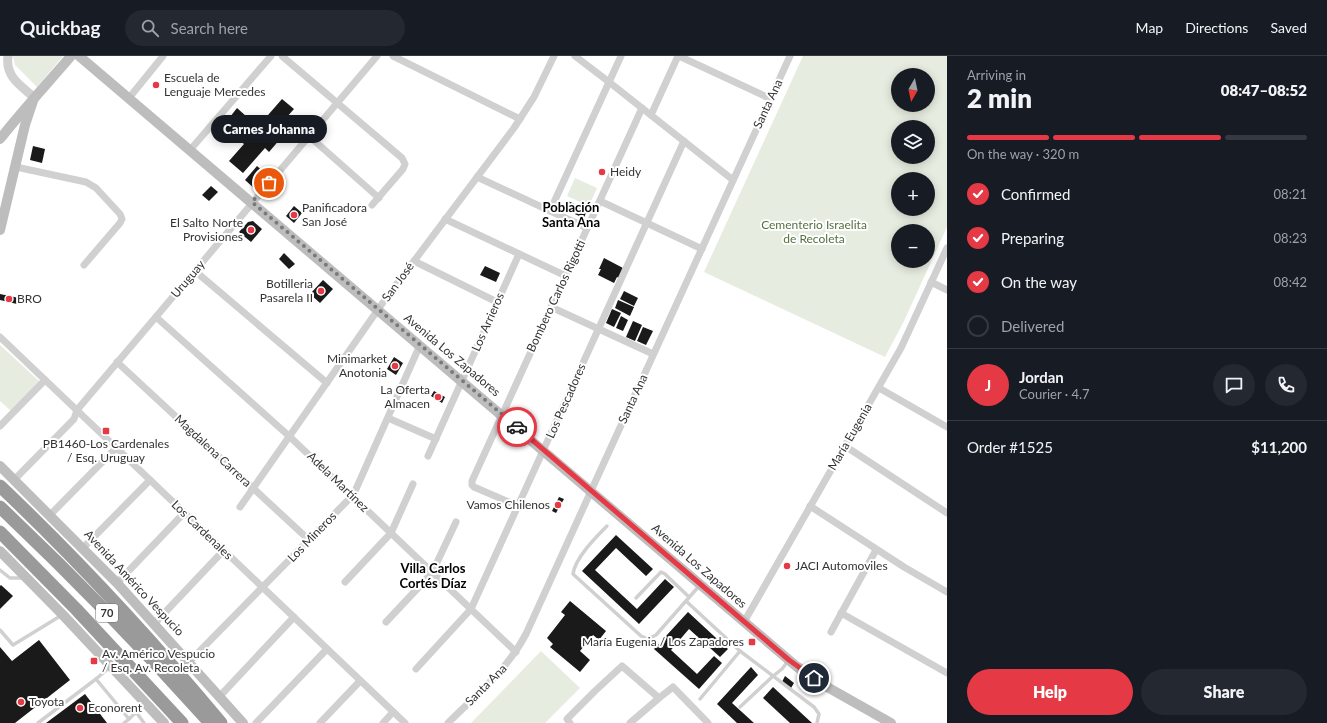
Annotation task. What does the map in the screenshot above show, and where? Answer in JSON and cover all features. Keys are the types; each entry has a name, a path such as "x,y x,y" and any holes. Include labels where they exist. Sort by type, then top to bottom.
{"highway":[{"path":"0,486 118,605 167,659 221,723"},
{"name":"70","path":"0,507 42,546 210,723"},
{"name":"70","path":"0,532 76,609 182,723"}],"main road":[{"path":"0,139 21,112 34,100 71,56"},
{"name":"Avenida Los Zapadores","path":"79,56 462,380 789,660 814,678 891,723"},
{"path":"0,230 25,125 34,100"},
{"name":"Avenida Américo Vespucio","path":"0,466 117,583 243,723"},
{"path":"0,552 63,615 164,723"}],"street":[{"path":"8,56 7,64 10,73 34,100"},
{"path":"129,98 163,56"},
{"path":"190,150 271,56"},
{"path":"282,56 404,161 403,170 372,205"},
{"name":"Uruguay","path":"14,480 74,419 77,410 117,362 377,56"},
{"path":"393,56 520,118"},
{"name":"San José","path":"240,507 378,310 520,118 534,97 554,56"},
{"path":"575,56 733,180"},
{"path":"550,211 621,56"},
{"path":"651,115 679,56 771,99"},
{"name":"Santa Ana","path":"448,723 503,670 516,652 526,634 790,56"},
{"name":"Bombero Carlos Rigotti","path":"518,506 474,487 472,481 642,108"},
{"path":"309,136 379,198"},
{"name":"Los Pescadores","path":"416,669 471,609 684,141"},
{"path":"16,167 86,182 96,188 120,214 122,219 120,223 84,265"},
{"path":"477,177 587,228"},
{"path":"600,202 702,249"},
{"path":"445,219 566,276"},
{"name":"María Eugenia","path":"744,622 879,388 907,336 947,248"},
{"name":"Los Arrieros","path":"428,456 519,254"},
{"path":"414,261 497,302"},
{"path":"195,271 327,383"},
{"path":"931,282 947,290"},
{"path":"551,308 654,354"},
{"name":"Adela Martínez","path":"156,317 289,436 516,652"},
{"name":"Los Cardenales","path":"0,337 404,723"},
{"name":"Los Mineros","path":"189,662 352,496 420,345"},
{"name":"Magdalena Carrera","path":"117,362 309,540"},
{"path":"0,426 45,380"},
{"path":"879,388 946,425"},
{"path":"388,418 436,439"},
{"path":"845,446 947,513"},
{"path":"50,515 116,448"},
{"path":"83,548 150,480"},
{"path":"345,582 390,533 413,484"},
{"path":"810,506 876,550 947,592"},
{"path":"117,583 184,513"},
{"path":"386,622 432,573 456,522"},
{"path":"154,624 224,550"},
{"path":"831,632 876,550"},
{"path":"841,613 947,673"},
{"path":"220,696 294,618"},
{"path":"256,723 327,649"},
{"path":"569,721 594,691 622,666 659,698"},
{"path":"320,723 360,680"},
{"path":"630,723 673,687 708,723"},
{"path":"383,723 393,712"}],"lane":[{"path":"607,526 590,543 573,568 573,574 641,636 648,639 656,635 701,584"},
{"path":"0,570 10,578 27,578"},
{"path":"636,598 661,572 689,597"},
{"path":"686,601 740,651 772,677 814,707 819,714 817,723"},
{"path":"0,630 13,645 63,615"},
{"path":"700,699 740,651"},
{"path":"740,707 782,669 789,660"},
{"path":"38,723 111,667"},
{"path":"96,680 129,719"},
{"path":"124,723 146,704"},
{"path":"136,712 144,723"}],"green space":[{"path":"13,56 63,56 37,87 15,65"},
{"name":"Cementerio Israelita de Recoleta","path":"803,56 947,56 947,227 935,253 935,224 891,224 891,268 928,268 904,321 885,357 704,272"},
{"path":"575,178 597,188 589,206 567,196"},
{"path":"0,345 39,381 11,411 0,401"},
{"path":"541,651 580,688 545,723 471,723"}],"building":[{"path":"282,99 294,109 286,118 293,124 269,152 265,148 243,173 229,161 244,144 223,126 237,108 247,117 244,121 255,130"},
{"path":"33,146 45,149 42,163 30,160"},
{"path":"257,166 267,175 255,189 245,180"},
{"path":"211,186 218,192 209,201 202,195"},
{"path":"566,200 587,210 584,218 563,209"},
{"name":"Panificadora San José","path":"294,206 302,213 294,223 286,216"},
{"name":"El Salto Norte Provisiones","path":"253,221 262,229 251,242 239,232 248,222"},
{"path":"284,253 295,264 289,269 279,259"},
{"path":"604,258 623,268 619,278 617,277 614,283 598,275"},
{"path":"485,266 500,273 496,282 480,275"},
{"name":"Botilleria Pasarela II","path":"323,280 333,289 320,303 310,294"},
{"path":"624,291 638,298 634,306 620,299"},
{"name":"BRO","path":"0,294 19,298 17,304 0,300"},
{"path":"618,300 634,307 630,316 615,308"},
{"path":"612,309 621,313 614,327 606,323"},
{"path":"621,316 628,320 623,331 616,328"},
{"path":"633,321 642,325 635,341 626,337"},
{"path":"643,327 653,331 646,345 637,341"},
{"name":"Minimarket Anotonia","path":"394,357 403,363 396,375 387,369"},
{"name":"La Oferta Almacen","path":"434,391 445,397 442,403 431,396"},
{"name":"Vamos Chilenos","path":"559,497 564,499 556,513 552,511"},
{"path":"616,535 653,569 646,576 616,548 595,570 637,609 665,579 674,587 639,624 582,571"},
{"path":"1,585 13,596 0,609 0,586"},
{"path":"570,601 606,631 599,640 593,635 580,651 590,660 580,672 550,647 553,644 547,638 565,615 561,612"},
{"path":"688,612 728,649 720,657 689,629 671,650 697,674 714,656 722,663 699,689 654,649"},
{"name":"Toyota","path":"39,640 70,680 15,723 0,723 0,647 12,661"},
{"path":"751,667 758,675 732,703 754,723 737,723 717,704"},
{"path":"785,676 794,683 791,688 782,682"},
{"path":"773,687 812,723 790,723 763,698"},
{"name":"Econorent","path":"85,694 107,723 46,723"}],"way so far":[{"path":"269,183 252,202 517,427"}],"place":[{"name":"Escuela de Lenguaje Mercedes","path":"156,85"},
{"name":"Heidy","path":"602,172"},
{"name":"Carnes Johanna","path":"269,183"},
{"name":"Panificadora San José","path":"294,215"},
{"name":"El Salto Norte Provisiones","path":"251,230"},
{"name":"Botilleria Pasarela II","path":"321,291"},
{"name":"BRO","path":"9,299"},
{"name":"Minimarket Anotonia","path":"395,366"},
{"name":"La Oferta Almacen","path":"438,397"},
{"name":"PB1460-Los Cardenales / Esq. Uruguay","path":"106,431"},
{"name":"Vamos Chilenos","path":"558,505"},
{"name":"JACI Automoviles","path":"787,566"},
{"name":"María Eugenia / Los Zapadores","path":"752,642"},
{"name":"Av. Américo Vespucio / Esq. Av. Recoleta","path":"94,661"},
{"name":"Toyota","path":"21,702"},
{"name":"Econorent","path":"80,708"}],"district":[{"name":"Población Santa Ana","path":"571,214"},
{"name":"Villa Carlos Cortés Díaz","path":"433,576"}],"route":[{"path":"517,427 789,660 814,678"}]}
